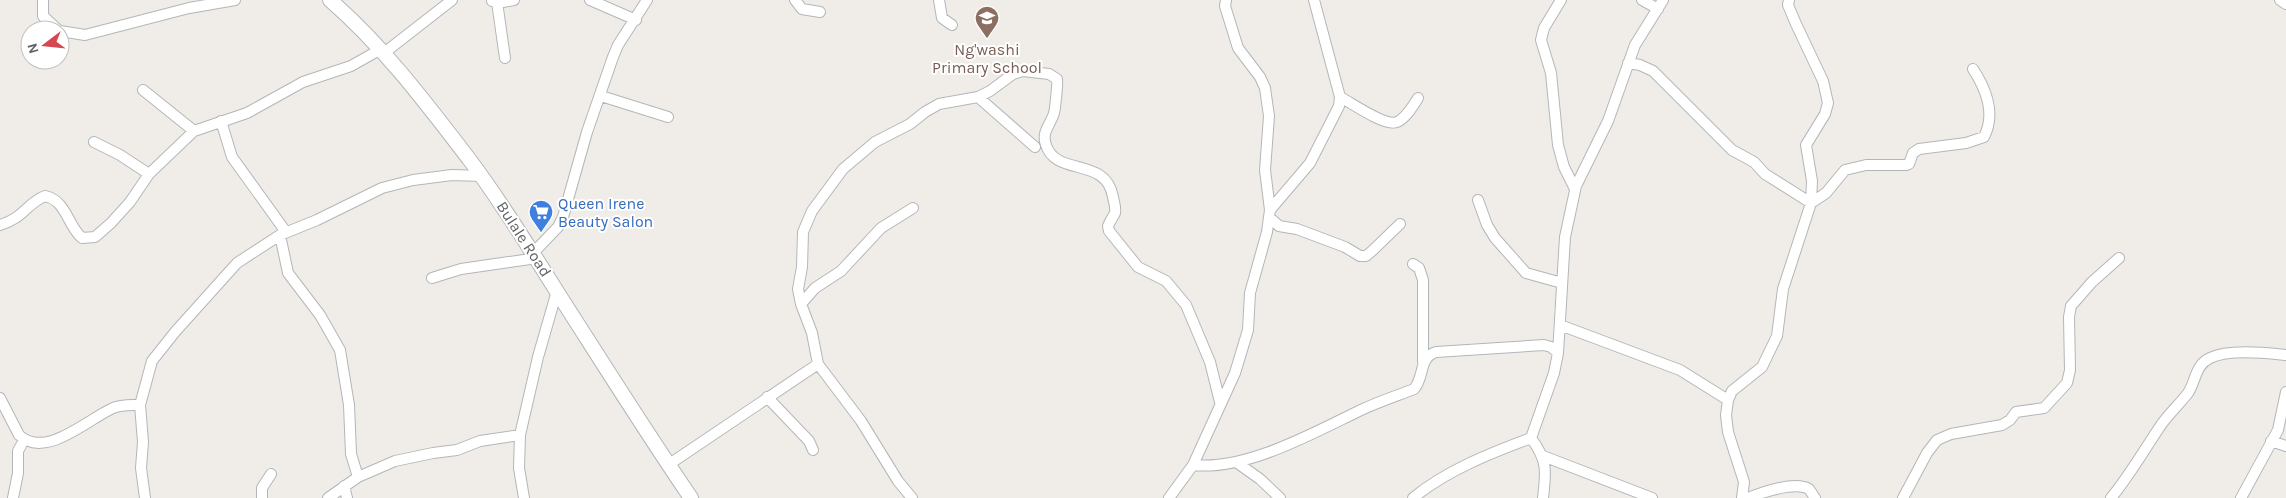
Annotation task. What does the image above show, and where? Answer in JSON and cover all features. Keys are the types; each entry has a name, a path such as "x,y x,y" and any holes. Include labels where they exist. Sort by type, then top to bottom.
{"street":[{"path":"43,0 43,16 47,20"},
{"path":"70,33 85,35 189,8 234,0"},
{"path":"0,225 20,217 40,198 45,196 59,203 76,233 82,238 95,237 122,212 149,174 194,131 247,113 303,82 351,66 382,51 452,0"},
{"path":"505,58 494,1 514,0"},
{"path":"590,0 636,20"},
{"path":"432,278 461,269 535,255 558,227 563,217 587,132 601,96 605,78 618,45 636,20 647,0"},
{"path":"796,0 802,9 820,12"},
{"path":"939,0 942,18 952,25"},
{"path":"1169,498 1193,465 1220,402 1235,373 1248,330 1250,293 1267,229 1269,214 1265,170 1270,116 1265,88 1260,77 1238,48 1225,6 1226,0"},
{"path":"1269,214 1314,156 1337,113 1340,97 1314,0"},
{"path":"1561,0 1544,28 1541,40 1551,73 1558,145 1564,167 1575,189"},
{"path":"1531,438 1554,373 1558,353 1565,237 1575,189 1608,121 1635,45 1660,5 1642,0"},
{"path":"1742,498 1744,482 1728,432 1726,415 1728,400 1732,391 1762,367 1777,336 1783,289 1811,203 1812,181 1806,148 1811,135 1825,114 1828,103 1823,80 1796,24 1788,4 1789,0"},
{"path":"2280,0 2286,4"},
{"name":"Bulale Road","path":"334,2 382,51 442,122 483,176 691,498"},
{"path":"1628,62 1653,71 1732,150 1754,162 1765,174 1811,203"},
{"path":"1811,203 1826,192 1845,170 1866,165 1906,166 1909,164 1913,153 1919,149 1966,143 1984,138 1989,117 1986,93 1972,69"},
{"path":"912,498 898,480 861,421 818,364 812,333 801,304 798,289 802,267 803,232 812,211 843,169 875,142 910,124 925,112 940,104 978,96 990,91 1014,74 1023,71 1049,74 1058,79 1054,114 1046,127 1045,136 1048,150 1054,158 1097,173 1110,184 1115,208 1114,215 1108,226 1109,230 1138,267 1166,281 1186,305 1193,317 1210,362 1220,402"},
{"path":"143,90 194,131"},
{"path":"601,96 668,117"},
{"path":"978,96 1035,147"},
{"path":"1340,97 1379,120 1392,123 1399,122 1418,98"},
{"path":"221,121 232,157 283,233 288,272 320,315 340,350 349,405 351,454 358,477"},
{"path":"94,142 120,155 149,174"},
{"path":"145,498 141,468 140,405 152,361 238,263 283,233 317,220 382,188 413,180 452,175 483,176"},
{"path":"1478,200 1487,225 1495,238 1526,273 1562,283"},
{"path":"801,304 816,288 841,271 881,228 913,208"},
{"path":"1269,214 1279,226"},
{"path":"1267,229 1279,226 1297,229 1345,247 1360,256 1366,256 1384,242 1400,224"},
{"path":"1903,498 1932,446 1941,438 2002,426 2016,412 2044,408 2062,390 2070,375 2069,316 2071,306 2092,282 2119,258"},
{"path":"1193,465 1206,467 1254,458 1373,405 1414,389 1421,377 1423,362 1423,280 1419,268 1413,264"},
{"path":"524,498 519,468 520,435 538,357 557,291"},
{"path":"1560,324 1680,370 1728,400"},
{"path":"1423,362 1428,356 1436,352 1458,350 1544,345 1551,347 1558,353"},
{"path":"2111,498 2125,481 2172,410 2190,390 2198,368 2204,362 2216,355 2286,354"},
{"path":"668,465 818,364"},
{"path":"2241,498 2279,427 2286,392"},
{"path":"768,397 809,441 813,450"},
{"path":"0,398 19,435 24,440 43,444 60,439 114,408 125,405 140,405"},
{"path":"328,498 358,477 394,462 422,455 458,450 480,441 520,435"},
{"path":"1531,438 1544,456 1546,464 1544,498"},
{"path":"1414,498 1426,488 1468,464 1531,438"},
{"path":"13,498 18,473 18,450 24,440"},
{"path":"2271,441 2286,446"},
{"path":"1544,456 1652,498"},
{"path":"1236,462 1260,479 1280,498"},
{"path":"262,498 262,488 271,474"},
{"path":"344,486 347,498"},
{"path":"1748,498 1768,491 1798,486 1809,489 1815,498"}],"place":[{"name":"Ng'washi Primary School","path":"987,39"},
{"name":"Queen Irene Beauty Salon","path":"541,233"}]}
